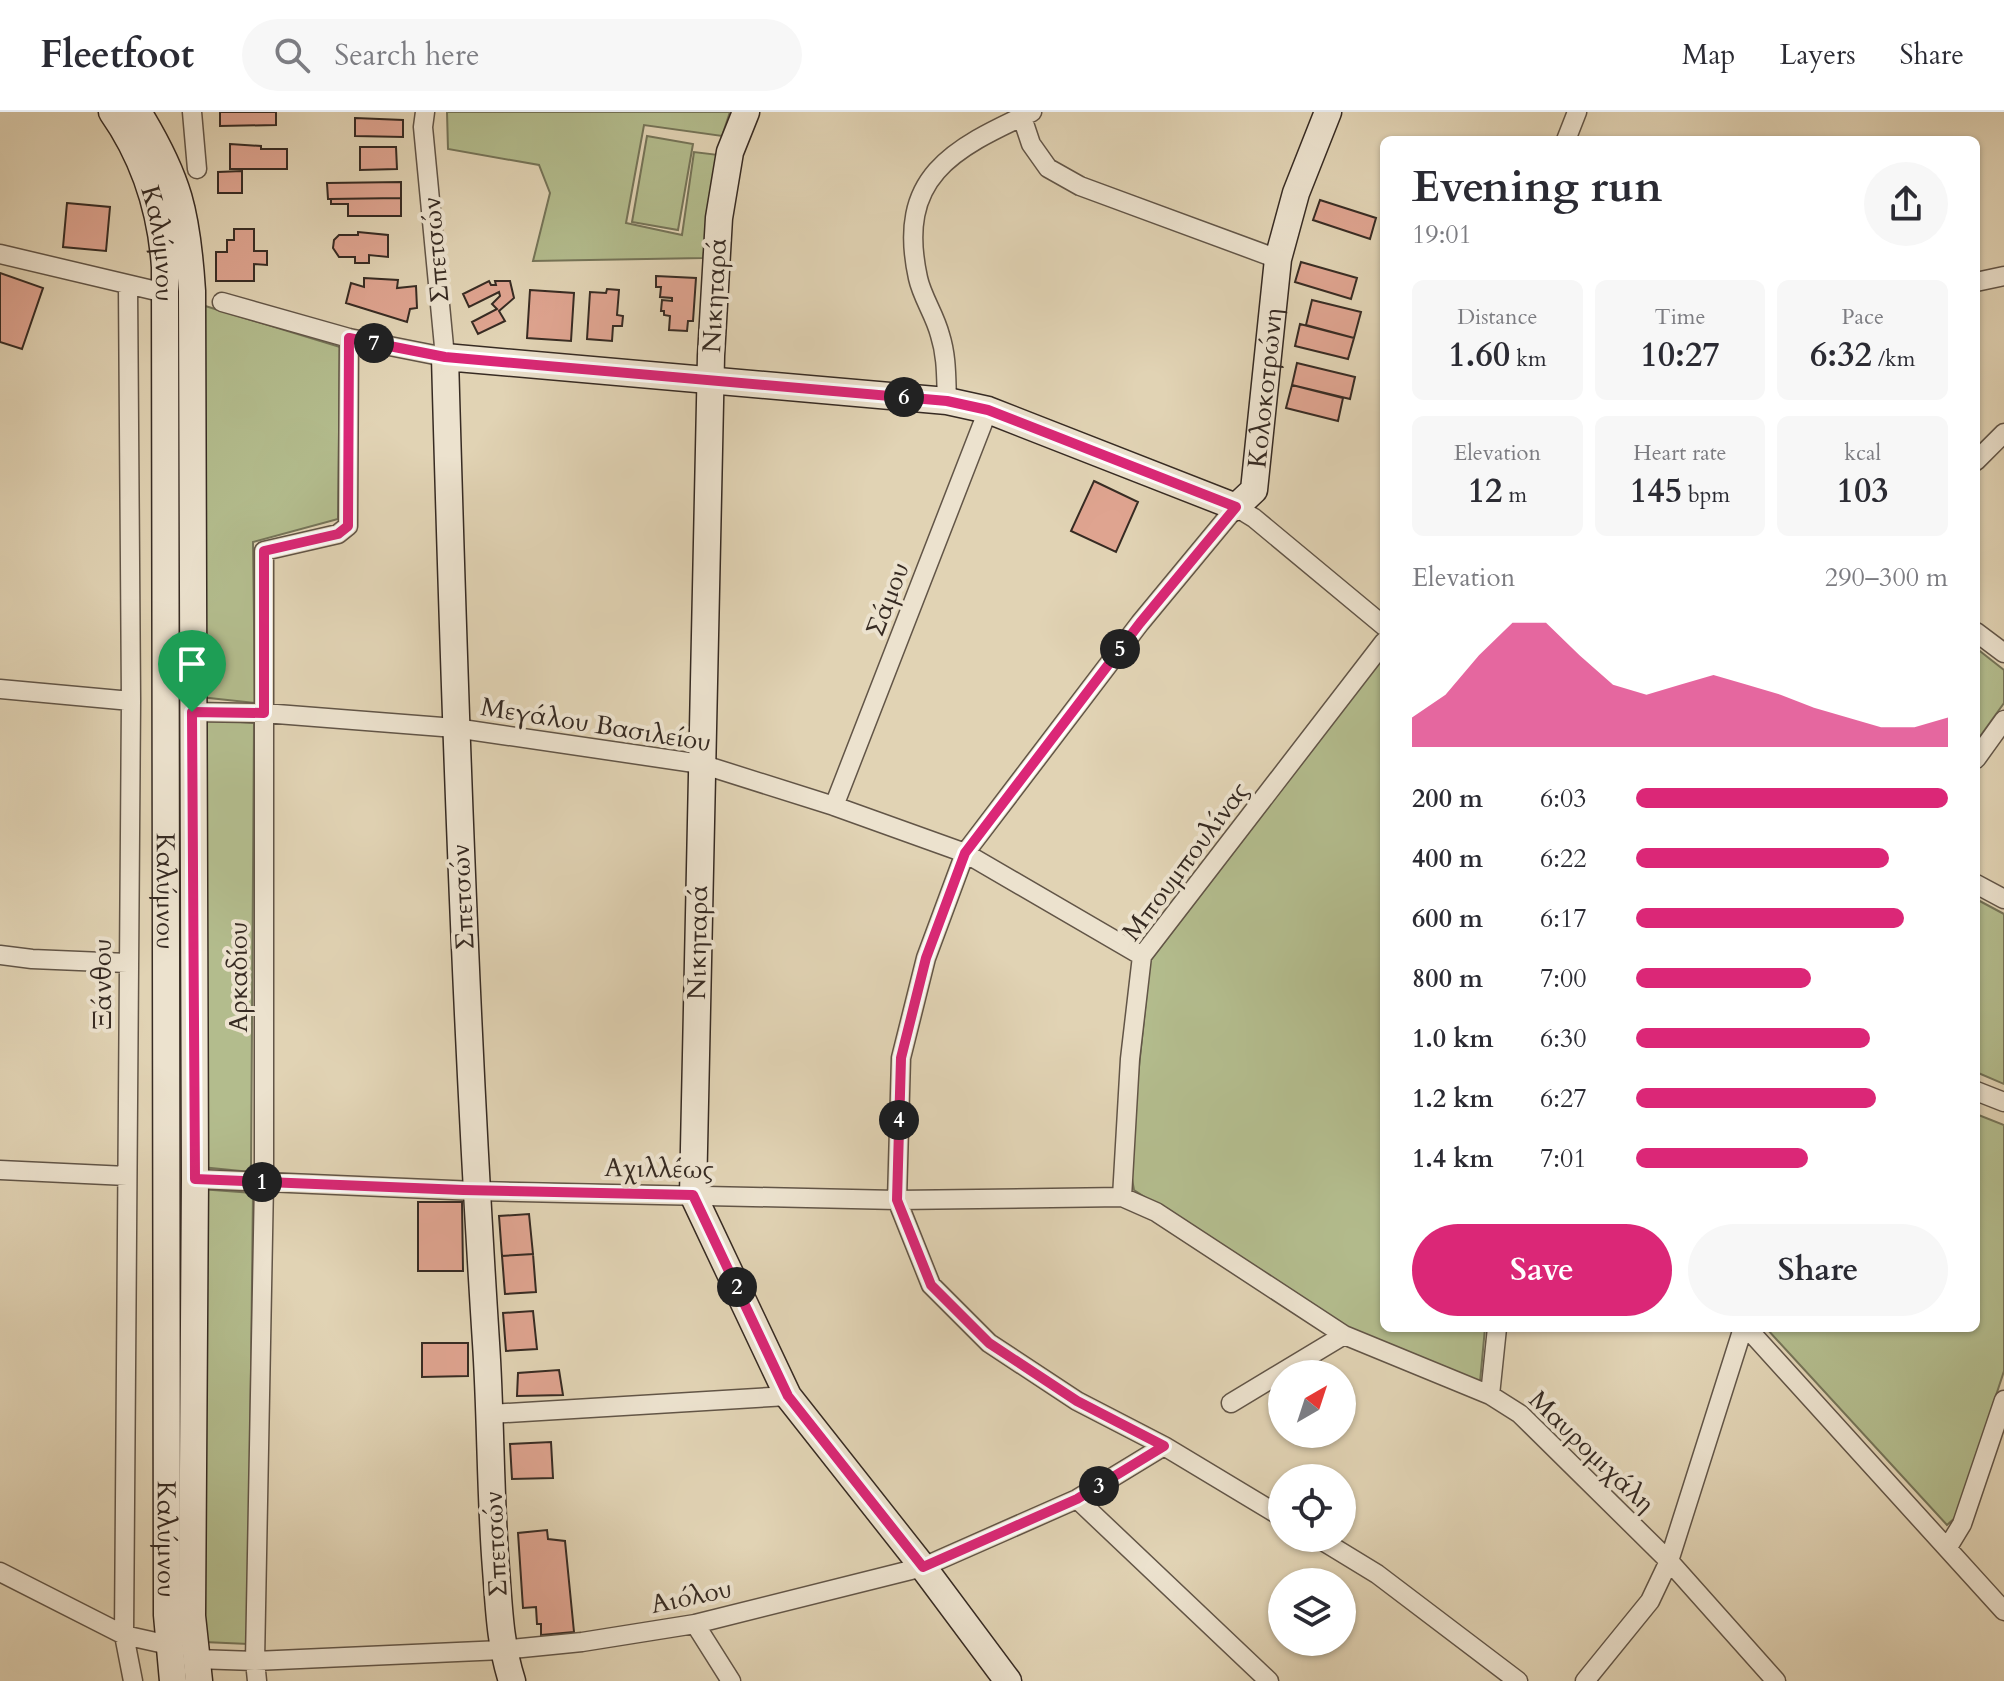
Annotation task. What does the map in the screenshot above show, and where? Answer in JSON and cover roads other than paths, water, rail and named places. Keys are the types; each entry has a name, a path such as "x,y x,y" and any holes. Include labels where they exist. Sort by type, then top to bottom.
{"street":[{"name":"Καλύμνου","path":"112,112 133,147 158,209 164,248 169,1645 173,1681"},
{"name":"Καλύμνου","path":"138,112 173,177 183,206 192,291 195,1179 192,1616 198,1670"},
{"name":"Καλύμνου","path":"192,112 197,169"},
{"name":"Σπετσών","path":"425,112 423,127 445,357 455,728 476,1191 490,1414 492,1519 502,1650 512,1681"},
{"name":"Νικηταρά","path":"746,112 730,152 719,218 710,380 693,1195 788,1396 1008,1681"},
{"name":"Κολοκοτρώνη","path":"1268,1509 1164,1446 1077,1401 989,1343 931,1285 897,1200 901,1058 926,958 965,853 1140,623 1236,507 1254,490 1278,259 1296,193 1328,112"},
{"path":"1568,136 1577,112"},
{"path":"947,401 943,345 918,279 914,238 916,205 933,172 958,151 1027,114 1031,144 1048,168 1080,186 1278,259"},
{"path":"0,254 165,293"},
{"path":"1980,281 2004,276"},
{"name":"Ξάνθου","path":"128,286 131,701 124,1635 133,1681"},
{"path":"222,302 349,338 445,357 947,401 988,410 1236,507 1254,518 1380,623"},
{"name":"Αρκαδίου","path":"257,1681 264,1182 264,551 338,534 348,526 349,338"},
{"name":"Σάμου","path":"834,806 988,410"},
{"path":"1980,457 2004,433"},
{"path":"1980,635 2004,653"},
{"name":"Μπουμπουλίνας","path":"1122,1197 1130,1059 1142,956 1380,647"},
{"path":"0,689 131,701"},
{"name":"Μεγάλου Βασιλείου","path":"192,712 264,713 455,728 701,764 834,806 965,853 1142,956"},
{"path":"1980,753 2004,720"},
{"path":"1980,886 2004,899"},
{"path":"0,955 127,963"},
{"path":"1980,1093 2004,1102"},
{"path":"0,1170 127,1176"},
{"name":"Αχιλλέως","path":"195,1179 476,1191 897,1200 1122,1197"},
{"name":"Μαυρομιχάλη","path":"1122,1197 1156,1212 1344,1335 1490,1395 1520,1414 1669,1561 1776,1681"},
{"path":"1490,1395 1497,1332"},
{"path":"1585,1681 1650,1601 1669,1561 1744,1332"},
{"path":"1749,1332 2004,1611"},
{"path":"1231,1403 1344,1335"},
{"path":"490,1414 788,1396"},
{"path":"1948,1547 1962,1524 2004,1400"},
{"name":"Αιόλου","path":"198,1670 255,1661 502,1650 582,1642 695,1624 923,1567 1077,1499 1164,1446"},
{"path":"1077,1499 1269,1681"},
{"path":"1341,1552 1377,1574 1518,1681"},
{"path":"0,1572 124,1635 169,1645"},
{"path":"695,1624 731,1681"}]}
